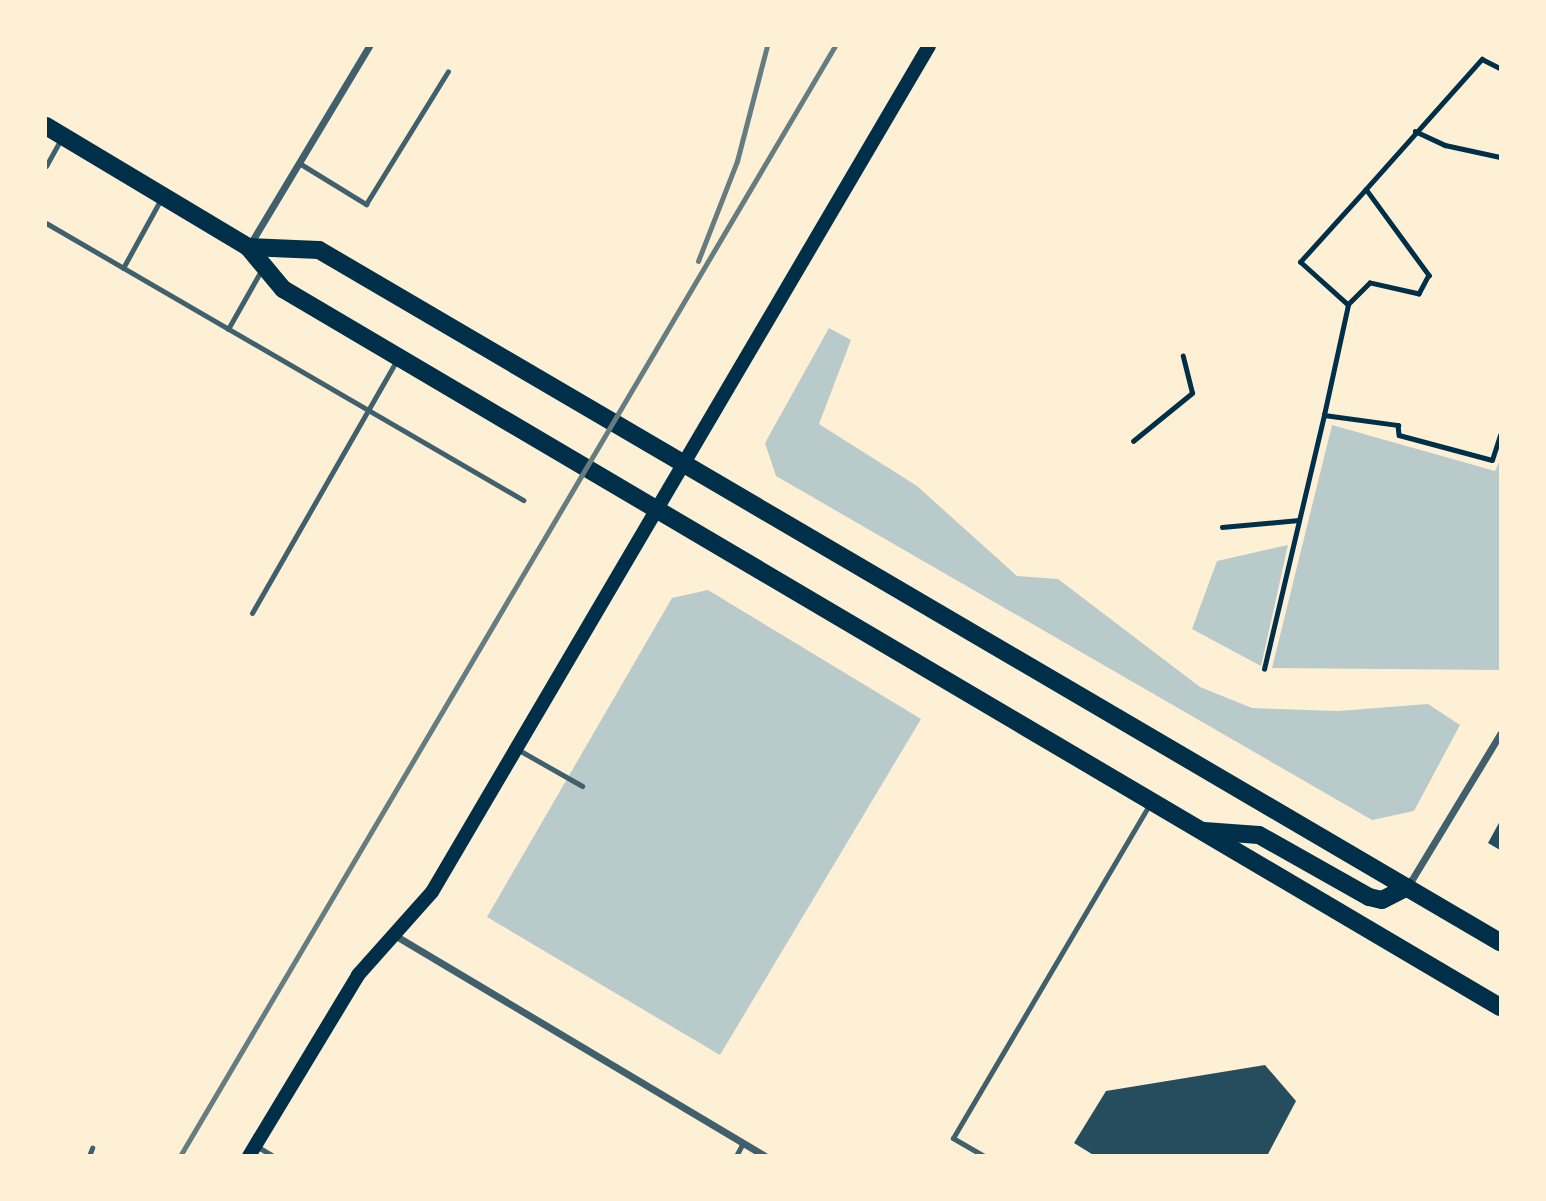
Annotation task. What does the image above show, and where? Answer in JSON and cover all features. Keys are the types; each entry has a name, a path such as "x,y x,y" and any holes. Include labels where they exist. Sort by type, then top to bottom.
{"main road":[{"path":"252,1150 358,975 396,936 432,892 929,46"},
{"path":"46,126 248,247 283,289 655,512 1500,1007"},
{"path":"248,247 319,250 1500,942"},
{"path":"1199,831 1259,835 1369,897 1382,900 1408,887"}],"street":[{"path":"248,247 369,46"},
{"path":"1408,887 1500,734"},
{"path":"396,936 765,1156"}],"lane":[{"path":"299,163 366,204 448,71"},
{"path":"46,166 63,136"},
{"path":"122,268 163,196"},
{"path":"46,223 523,500"},
{"path":"228,329 264,266"},
{"path":"252,613 399,358"},
{"path":"517,749 582,786"},
{"path":"984,1156 953,1138 1150,803"},
{"path":"736,1156 743,1143"},
{"path":"89,1156 92,1148"},
{"path":"252,1150 273,1156"}],"path":[{"path":"1348,305 1300,262 1482,59 1500,68"},
{"path":"1415,131 1445,145 1500,157"},
{"path":"1264,669 1348,305 1370,283 1419,294 1429,275 1366,189"},
{"path":"1133,441 1192,393 1184,356"},
{"path":"1324,415 1398,425 1399,435 1492,460 1500,435"},
{"path":"1222,527 1299,520"}],"shaded area":[{"path":"829,328 851,340 819,424 917,486 1017,576 1058,579 1200,687 1252,708 1338,711 1428,704 1460,725 1414,811 1372,820 776,476 765,443"},
{"path":"1332,425 1495,471 1500,460 1500,670 1272,668"},
{"path":"1288,545 1261,666 1192,629 1217,561"},
{"path":"708,590 921,719 720,1055 487,917 672,598"}],"building":[{"path":"1500,821 1500,850 1488,843"},
{"path":"1265,1065 1296,1101 1267,1156 1095,1156 1074,1143 1106,1091"}],"railway":[{"path":"698,261 737,161 767,46"},
{"path":"180,1156 835,46"}]}
